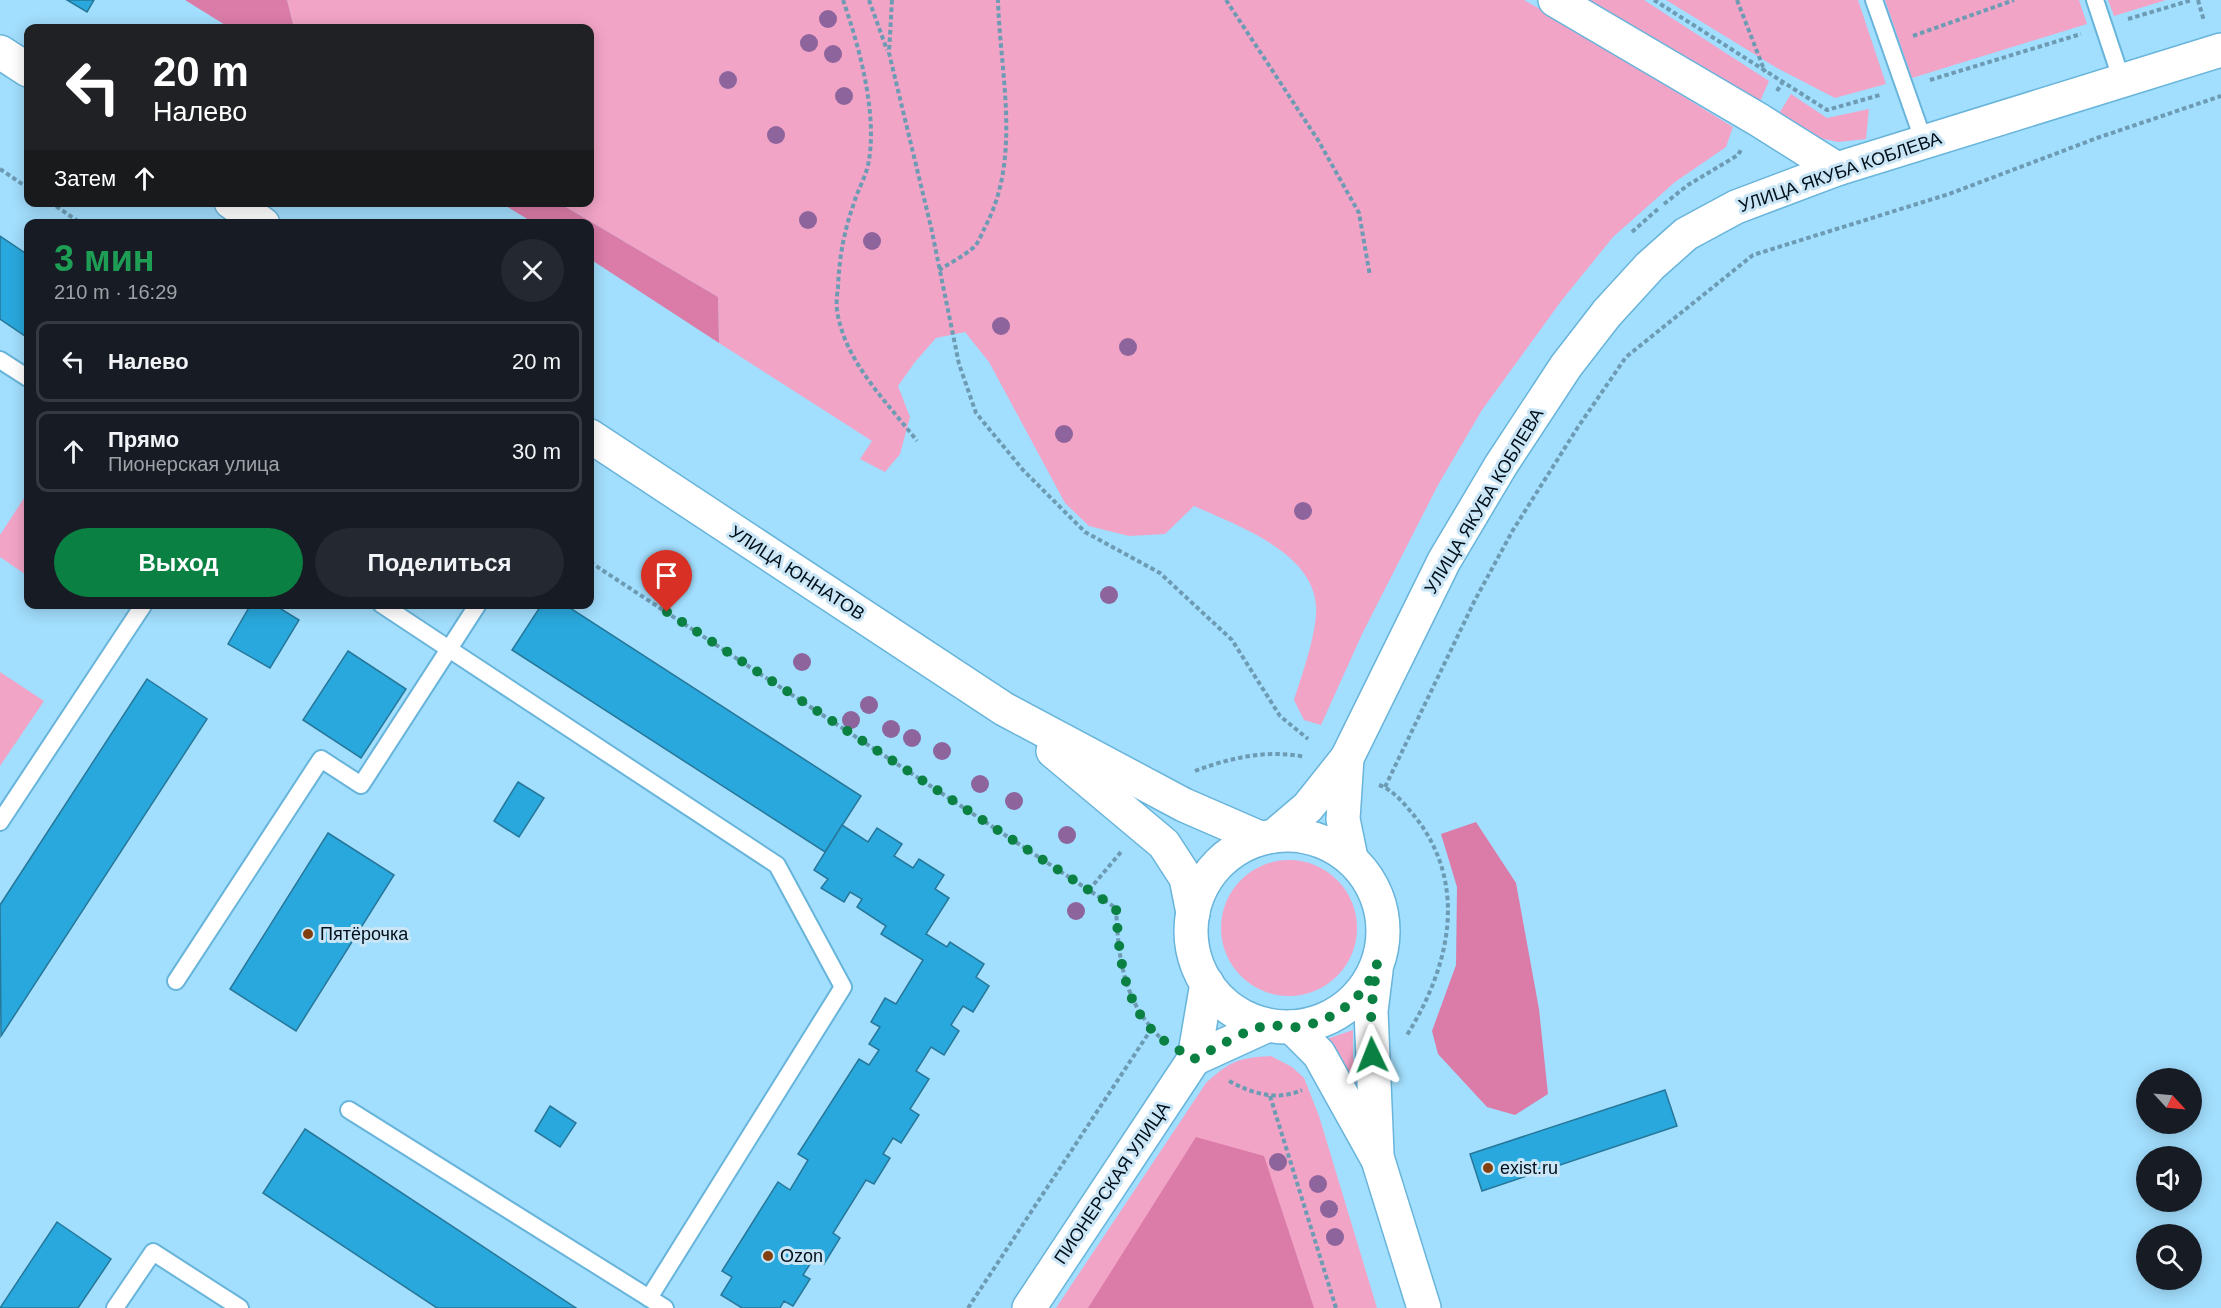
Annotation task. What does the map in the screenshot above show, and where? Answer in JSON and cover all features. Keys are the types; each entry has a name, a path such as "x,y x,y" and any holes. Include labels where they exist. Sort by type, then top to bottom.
{"main road":[{"path":"1555,0 1759,120 1837,170"},
{"name":"УЛИЦА ЯКУБА КОБЛЕВА","path":"1267,837 1308,807 1347,758 1444,561 1507,456 1566,366 1607,313 1650,266 1686,234 1736,207 1837,170 2221,50"},
{"path":"0,52 24,67"},
{"path":"238,207 256,219"},
{"name":"УЛИЦА ЮННАТОВ","path":"594,439 1004,709 1184,805 1267,837"},
{"name":"УЛИЦА ЮННАТОВ","path":"1004,709 1164,844 1186,878 1193,913"},
{"name":"УЛИЦА ЯКУБА КОБЛЕВА","path":"1347,758 1343,819 1351,858"},
{"path":"1194,1059 1279,1026 1328,1019 1353,1001 1373,976 1382,945 1382,913 1371,882 1351,858 1323,841 1292,834 1267,837 1231,852 1208,874 1194,904 1190,935 1197,966 1213,993 1236,1014 1279,1026 1319,1054 1377,1160 1424,1308"},
{"path":"1377,964 1371,1011 1377,1160"},
{"name":"ПИОНЕРСКАЯ УЛИЦА","path":"1029,1308 1194,1059 1207,983"}],"lane":[{"path":"1874,0 1924,142"},
{"path":"2095,0 2122,81"},
{"path":"0,360 24,375"},
{"path":"0,822 141,609"},
{"path":"389,609 777,865 843,987 649,1298"},
{"path":"176,981 321,759 361,785 475,609"},
{"path":"349,1110 665,1308"},
{"path":"115,1308 153,1252 240,1308"}],"path":[{"path":"843,0 857,48 871,125 869,162 853,205 840,253 837,309 844,338 859,366 917,441"},
{"path":"869,0 889,53 959,364 976,413 1023,470 1085,532 1160,573 1232,640 1280,716 1308,739"},
{"path":"889,53 892,0"},
{"path":"939,270 975,246 991,216 1005,166 1006,112 999,40 998,0"},
{"path":"1226,0 1318,140 1359,213 1370,276"},
{"path":"1737,0 1765,72"},
{"path":"1990,0 1993,7"},
{"path":"1890,45 2013,0"},
{"path":"1404,1041 1422,1012 1437,973 1447,936 1449,903 1440,862 1423,828 1406,805 1385,787 1474,600 1513,530 1578,427 1626,357 1753,255 1949,194 2097,138 2221,96"},
{"path":"0,169 24,185"},
{"path":"57,207 75,219"},
{"path":"594,565 1116,908 1118,945 1125,984 1138,1011 1159,1037 1231,1082"},
{"path":"969,1308 1152,1028"},
{"path":"1270,1096 1336,1308"}],"shaded area":[{"path":"185,0 287,0 293,24 224,24"},
{"path":"287,0 1524,0 1733,127 1726,147 1675,182 1613,237 1562,300 1482,410 1438,485 1363,632 1321,725 1304,720 1294,700 1310,647 1316,615 1314,594 1305,575 1291,559 1253,533 1194,506 1165,534 1129,536 1089,526 1065,503 989,362 965,332 936,338 898,386 910,417 900,454 885,472 860,459 872,441 719,343 718,297 594,224 594,219 586,219 566,207 594,207 594,24 293,24"},
{"path":"1584,0 1644,0 1769,81 1758,106"},
{"path":"1666,0 1858,0 1886,84 1835,98 1777,68"},
{"path":"1885,0 2079,0 2087,24 1912,78"},
{"path":"2108,0 2166,0 2114,16"},
{"path":"1791,94 1827,118 1869,109 1866,139 1838,142 1814,137 1777,117"},
{"path":"508,207 566,207 586,219 527,219"},
{"path":"594,224 718,297 719,343 594,262"},
{"path":"24,498 24,573 0,557 0,535"},
{"path":"0,672 44,701 0,766"},
{"path":"1476,822 1516,883 1539,1009 1548,1094 1515,1115 1487,1107 1438,1054 1432,1031 1456,965 1457,887 1441,834"},
{"path":"1289,860 1315,865 1327,871 1337,880 1346,890 1352,902 1357,928 1352,954 1346,966 1337,976 1327,985 1315,991 1289,996 1263,991 1251,985 1241,976 1232,966 1226,954 1221,928 1226,902 1232,890 1241,880 1251,871 1263,865"},
{"path":"1353,1030 1353,1058 1363,1104 1327,1039"},
{"path":"1271,1056 1292,1067 1304,1078 1319,1116 1377,1308 1056,1308 1206,1083 1235,1062"},
{"path":"1196,1137 1264,1156 1314,1308 1088,1308"}],"building":[{"path":"67,0 94,0 87,12"},
{"path":"0,236 24,252 24,335 0,319"},
{"path":"248,609 281,609 299,620 270,668 228,644"},
{"path":"539,609 572,609 861,796 825,852 512,650"},
{"path":"348,651 406,689 361,758 303,720"},
{"path":"147,679 207,719 1,1036 0,905"},
{"path":"518,782 544,798 519,837 494,821"},
{"path":"842,825 868,842 877,828 902,844 894,856 913,868 919,859 944,875 935,889 949,898 926,934 947,947 950,942 984,964 976,977 989,986 973,1012 963,1006 951,1025 959,1031 944,1055 931,1047 916,1071 929,1079 910,1109 919,1115 901,1143 893,1138 883,1154 890,1158 874,1184 866,1180 833,1233 840,1238 824,1264 814,1258 803,1275 810,1279 793,1306 784,1301 780,1308 742,1308 721,1295 732,1277 722,1271 778,1182 790,1190 808,1160 798,1154 859,1059 869,1065 879,1050 869,1044 880,1027 871,1022 885,998 896,1004 923,960 881,934 886,926 857,907 862,899 850,892 844,902 821,888 828,879 814,870"},
{"path":"328,833 394,875 296,1031 230,989"},
{"path":"1665,1090 1677,1126 1482,1191 1470,1154"},
{"path":"550,1106 576,1123 560,1147 535,1131"},
{"path":"305,1129 576,1308 437,1308 263,1193"},
{"path":"57,1222 111,1259 78,1308 0,1308"}],"place":[{"name":"Пятёрочка","path":"308,934"},
{"name":"exist.ru","path":"1488,1168"},
{"name":"Ozon","path":"768,1256"}],"route":[{"path":"667,612 1116,908 1118,945 1125,984 1138,1011 1159,1037 1194,1059 1266,1026 1297,1027 1328,1019 1353,1001 1373,976 1377,964 1371,1011 1372,1055"}]}
